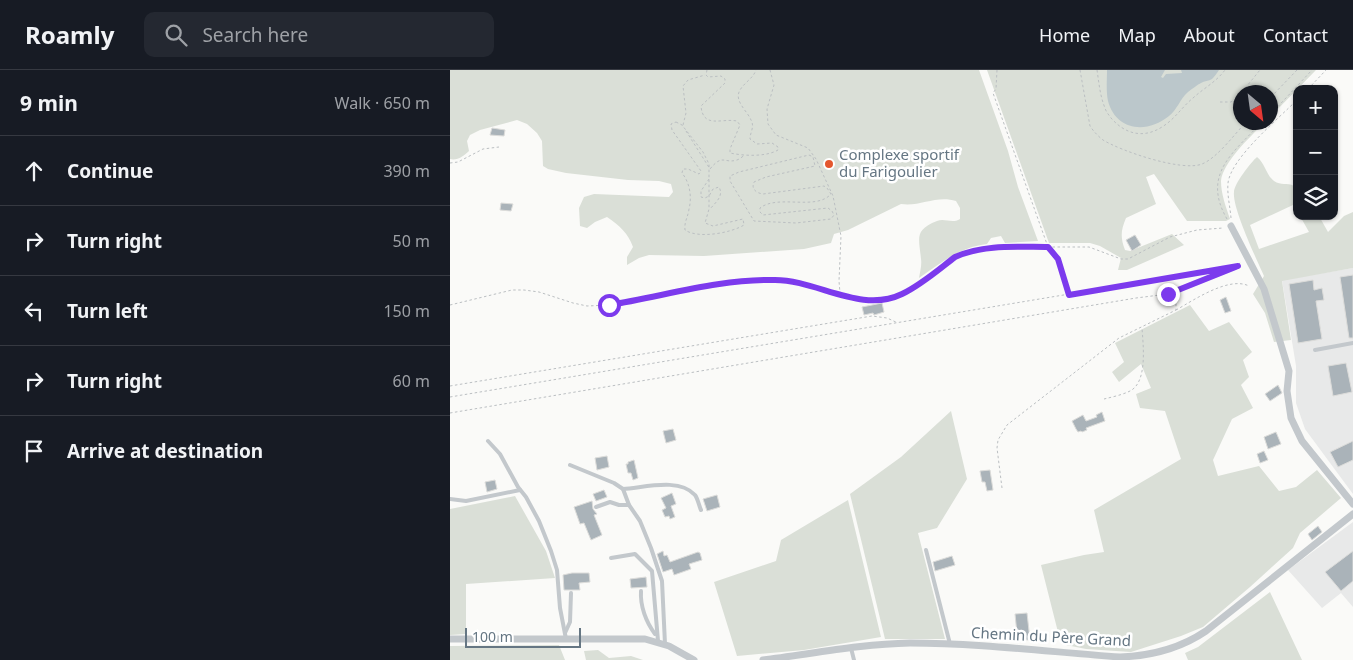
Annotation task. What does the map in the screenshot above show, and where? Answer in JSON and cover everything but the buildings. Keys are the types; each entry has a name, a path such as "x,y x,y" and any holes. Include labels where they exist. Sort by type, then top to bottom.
{"street":[{"path":"1231,226 1264,289 1289,371 1288,404 1294,424 1302,441 1353,504"},
{"name":"Chemin du Père Grand","path":"762,660 851,648 908,643 950,644 1120,657 1173,648 1192,640 1206,631 1353,514"},
{"path":"450,639 566,636 657,639 694,660"}],"lane":[{"path":"1315,350 1353,343"},
{"path":"488,441 500,454 539,521 557,570 560,608 566,636"},
{"path":"570,465 614,483 623,489 629,506 640,521 662,581 665,644"},
{"path":"623,489 664,484 682,487 695,495 701,510"},
{"path":"450,499 466,501 520,490"},
{"path":"596,507 610,502 619,506 629,506"},
{"path":"926,550 950,644"},
{"path":"610,558 635,554 652,571 657,639"},
{"path":"641,591 645,615 657,639"},
{"path":"566,636 570,622 571,593"},
{"path":"851,648 854,660"}],"path":[{"path":"706,75 707,70"},
{"path":"682,125 686,113 683,86 688,80 706,75 708,77 721,76 725,79 725,83 701,106 702,115 710,121 737,122 740,126 730,153 772,153 778,150 778,147 772,143 757,144 750,139 752,122 740,100 740,91 754,76 756,70"},
{"path":"770,70 774,85 767,109 768,124 776,135 808,148 816,160 833,196 841,236 840,294"},
{"path":"997,70 996,89 993,93 1048,247 1058,259 1069,295"},
{"path":"1080,70 1090,126 1104,140 1132,154 1173,164 1200,165 1213,157 1238,130"},
{"path":"1097,70 1105,110 1124,130 1138,134 1149,134 1161,128 1174,118 1192,98 1218,79 1225,70"},
{"path":"1248,85 1260,70"},
{"path":"1278,89 1297,70"},
{"path":"1278,106 1312,70"},
{"path":"1312,85 1326,70"},
{"path":"1220,102 1233,100"},
{"path":"1231,226 1228,190 1232,170 1250,147 1293,104"},
{"path":"676,122 682,125 703,152 710,169 709,209 705,223 708,225 722,224 743,218 744,225 726,232 690,233 685,230 684,224 689,210 690,194 686,178 682,173 683,169 699,174 701,171 700,166 672,130 671,124 676,122"},
{"path":"1231,226 1225,216 1219,195 1220,170 1255,130"},
{"path":"450,164 483,149 499,146"},
{"path":"710,169 716,162 724,159 737,160 746,154"},
{"path":"809,155 813,157 815,166 766,177 754,182 754,189 758,193 764,194 824,186 830,191 831,194 828,198 814,201 770,203 760,208 760,212 763,215 828,208 834,215 832,219 796,223 754,221 730,182 730,176 739,172 800,157 809,155"},
{"path":"709,209 720,196 721,191 718,187 713,189 709,196 701,197 700,194 710,178"},
{"path":"450,305 512,290 539,292 587,306 609,305 705,285 776,280 800,283 872,301 893,297 915,286 955,257 976,250 1003,247 1089,247 1100,249 1121,259 1128,259 1170,237 1197,230 1212,230 1231,226"},
{"path":"450,413 1171,293 1238,266 1244,251"},
{"path":"450,398 1238,266"},
{"path":"1002,488 997,448 998,440 1007,425 1119,338 1218,288 1246,284 1249,286"},
{"path":"1171,293 1176,302 1176,310"},
{"path":"450,386 872,316 888,318 898,324"},
{"path":"1104,399 1131,391 1140,381 1143,356 1142,327"}],"shaded area":[{"path":"450,70 979,70 1038,241 1005,243 1001,236 991,238 987,244 959,252 919,278 921,264 919,240 921,231 937,221 960,219 960,208 956,201 942,199 915,204 901,204 848,230 834,234 831,243 804,249 704,256 649,255 627,265 627,257 633,247 626,234 616,224 607,217 587,228 580,226 579,208 584,197 594,194 669,197 673,192 671,184 659,181 628,180 566,173 548,169 543,166 542,141 537,133 527,124 517,120 480,130 470,135 467,141 469,151 460,158 450,159"},
{"path":"987,70 1316,70 1301,85 1293,85 1293,94 1278,109 1278,85 1233,85 1233,130 1257,130 1238,150 1223,174 1221,181 1222,191 1230,219 1226,221 1187,221 1154,174 1146,177 1156,204 1126,218 1122,234 1125,250 1130,251 1172,234 1184,245 1127,270 1118,270 1121,258 1100,246 1090,243 1049,243"},
{"path":"1107,70 1165,70 1161,77 1163,78 1166,74 1182,73 1181,70 1219,70 1212,79 1202,82 1188,92 1169,116 1160,122 1142,127 1125,124 1112,111 1107,97"},
{"path":"1257,157 1274,181 1293,186 1293,205 1250,225 1259,249 1309,232 1302,220 1321,220 1328,232 1344,216 1353,212 1353,268 1282,281 1291,340 1274,342 1265,313 1253,294 1264,276 1234,200 1235,188 1247,168"},
{"path":"1353,268 1353,494 1305,429 1296,403 1296,366 1282,280"},
{"path":"1190,305 1209,331 1229,322 1252,352 1243,360 1249,377 1241,385 1253,408 1232,419 1213,460 1218,476 1259,466 1279,491 1296,487 1317,470 1341,498 1300,533 1293,548 1203,627 1131,652 1086,649 1061,644 1041,565 1104,552 1094,510 1181,459 1165,411 1140,408 1136,394 1151,388 1141,364 1119,382 1112,372 1124,362 1115,343"},
{"path":"951,411 967,479 937,528 918,533 945,639 885,639 850,494 901,457"},
{"path":"515,496 546,551 555,578 466,584 466,634 450,635 450,509"},
{"path":"848,500 881,637 804,650 737,656 714,582 776,561 781,540"},
{"path":"1353,522 1353,607 1341,593 1322,608 1288,570"},
{"path":"1270,592 1302,660 1188,660 1185,653 1198,647"},
{"path":"559,645 565,660 450,660 450,646"},
{"path":"598,650 609,658 631,656 643,660 586,660 584,651"}],"place":[{"name":"Complexe sportif du Farigoulier","path":"829,164"}],"route":[{"path":"609,305 705,285 776,280 800,283 872,301 883,300 902,294 955,257 964,253 1003,247 1048,247 1056,254 1069,295 1238,266 1168,294"}]}
